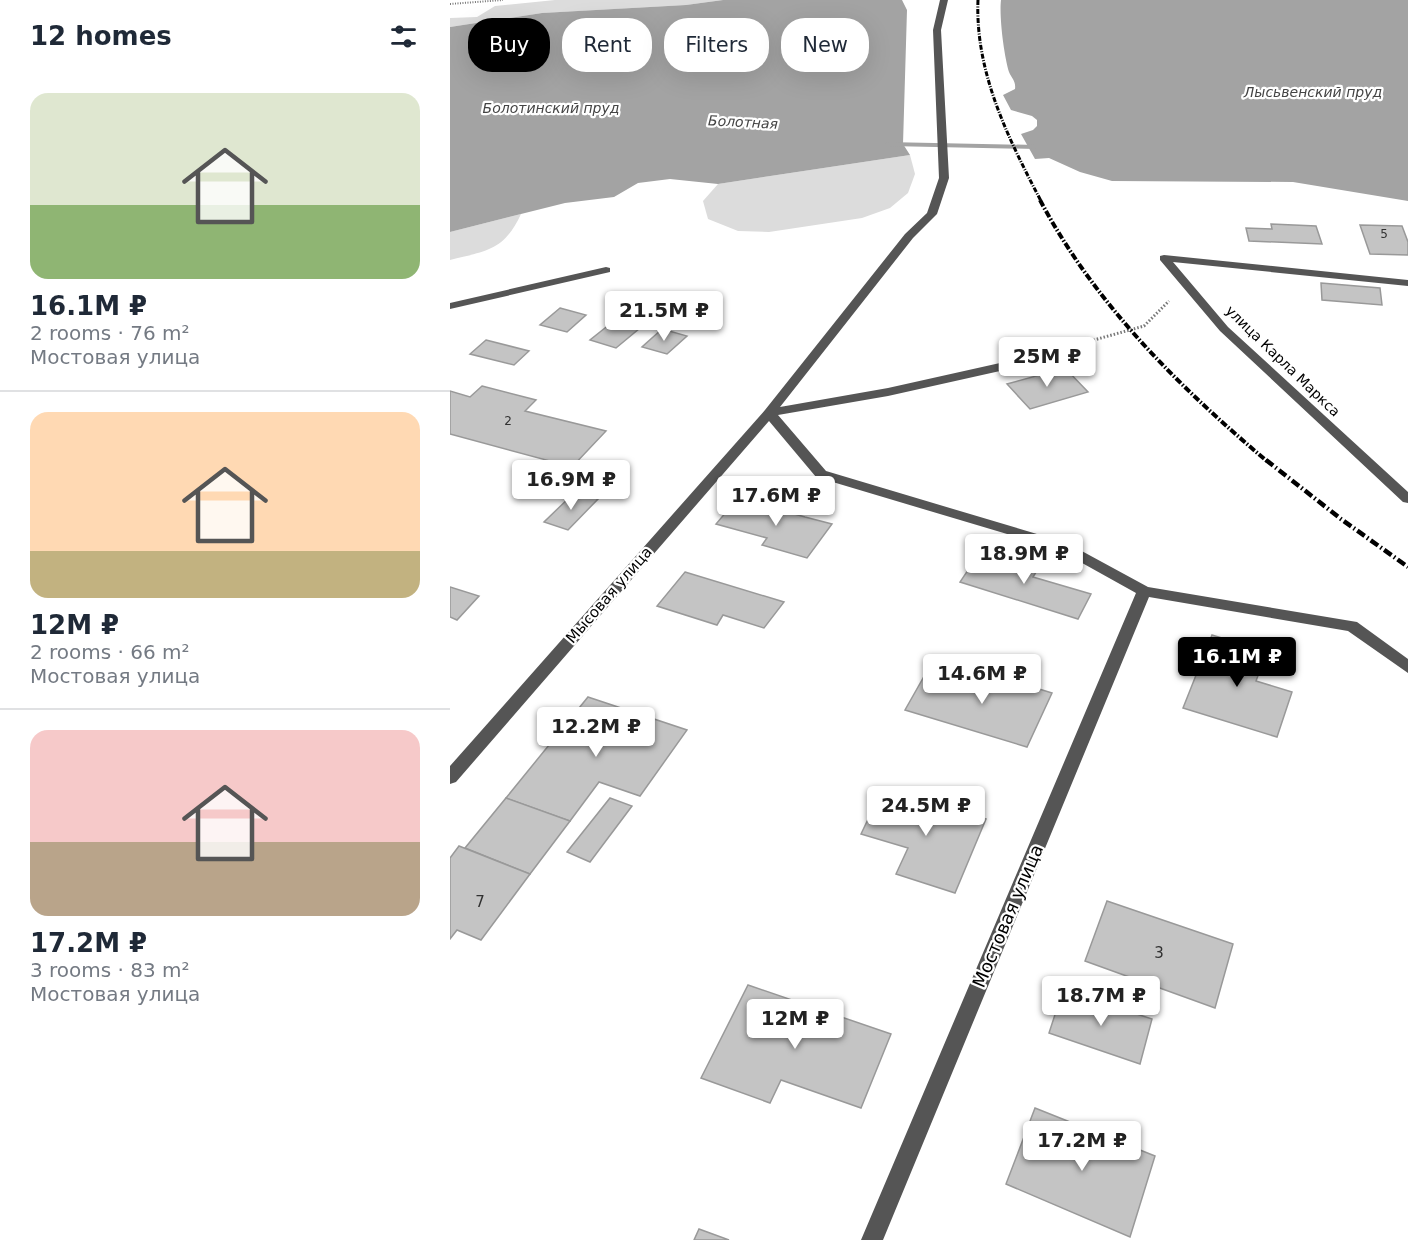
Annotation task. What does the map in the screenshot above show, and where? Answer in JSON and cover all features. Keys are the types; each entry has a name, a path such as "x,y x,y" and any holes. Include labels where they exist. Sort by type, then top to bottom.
{"street":[{"name":"Мысовая улица","path":"450,777 769,413 909,236 932,214 944,178 937,30 944,0"},
{"name":"улица Карла Маркса","path":"1408,283 1164,258 1224,329 1408,499"},
{"path":"450,306 606,270"},
{"path":"769,413 888,392 1000,367"},
{"path":"769,413 821,474 1062,546 1144,591 1352,626 1408,667"},
{"name":"Мостовая улица","path":"872,1240 1144,591"}],"path":[{"path":"450,4 503,0"},
{"path":"1000,367 1144,326 1167,306 1173,293"}],"shaded area":[{"path":"555,0 723,0 686,5 542,13 509,18 468,18 468,24 450,27 450,18 477,17 495,6"},
{"path":"910,155 915,174 908,193 890,208 862,218 769,232 738,231 708,219 703,201 718,184"},
{"path":"521,214 508,236 501,242 484,251 450,260 450,232"}],"water":[{"name":"Болотинский пруд","path":"723,0 902,0 907,10 903,144 910,155 718,184 670,179 638,183 614,197 565,203 450,232 450,27 468,24 468,72 550,72 550,18 509,18 542,13 686,5"},
{"name":"Лысьвенский пруд","path":"1001,0 1408,0 1408,201 1293,182 1112,181 1080,172 1049,158 1035,159 1021,134 1033,130 1037,126 1037,120 1032,116 1011,110 1003,95 1015,89 1015,86 1009,72 1004,46"}],"building":[{"path":"1271,224 1316,226 1322,244 1249,241 1246,228 1272,229"},
{"path":"1360,225 1402,226 1408,242 1408,255 1370,254"},
{"path":"1321,283 1380,288 1382,305 1322,300"},
{"path":"560,308 586,315 567,332 540,325"},
{"path":"615,320 640,328 616,348 590,340"},
{"path":"662,329 687,336 667,354 642,347"},
{"path":"486,340 529,351 514,365 470,354"},
{"path":"1065,368 1088,392 1030,409 1007,384"},
{"path":"482,386 536,400 525,411 606,431 572,467 450,434 450,391 470,397"},
{"path":"575,492 598,499 568,530 544,522"},
{"path":"738,498 832,524 807,558 762,545 767,538 716,524"},
{"path":"980,552 1038,569 1033,577 1091,594 1078,619 960,582"},
{"path":"685,572 784,602 764,628 723,615 717,625 657,606"},
{"path":"450,587 479,596 457,620 450,617"},
{"path":"1212,635 1267,652 1256,681 1292,692 1277,737 1183,708"},
{"path":"948,670 981,680 985,672 1052,693 1027,747 905,710 926,673 943,679"},
{"path":"588,697 687,730 640,796 599,782 570,821 506,798"},
{"path":"883,788 986,819 955,893 896,874 908,848 861,834"},
{"path":"506,798 570,821 530,874 465,848"},
{"path":"610,798 632,806 590,862 567,852"},
{"path":"459,846 530,874 481,940 457,930 450,939 450,858"},
{"path":"1107,901 1233,944 1215,1008 1085,961"},
{"path":"748,985 891,1034 861,1108 781,1080 770,1103 701,1078"},
{"path":"1063,990 1152,1019 1140,1064 1049,1033"},
{"path":"1035,1108 1155,1156 1130,1237 1006,1184"},
{"path":"699,1229 729,1240 694,1240"}],"waterway":[{"name":"Болотная","path":"889,144 1035,147"}],"railway":[{"path":"978,0 978,27 988,79 1006,129 1041,201"},
{"path":"1040,200 1086,274 1141,342 1202,404 1268,462"},
{"path":"1266,460 1341,519 1408,567"}]}
